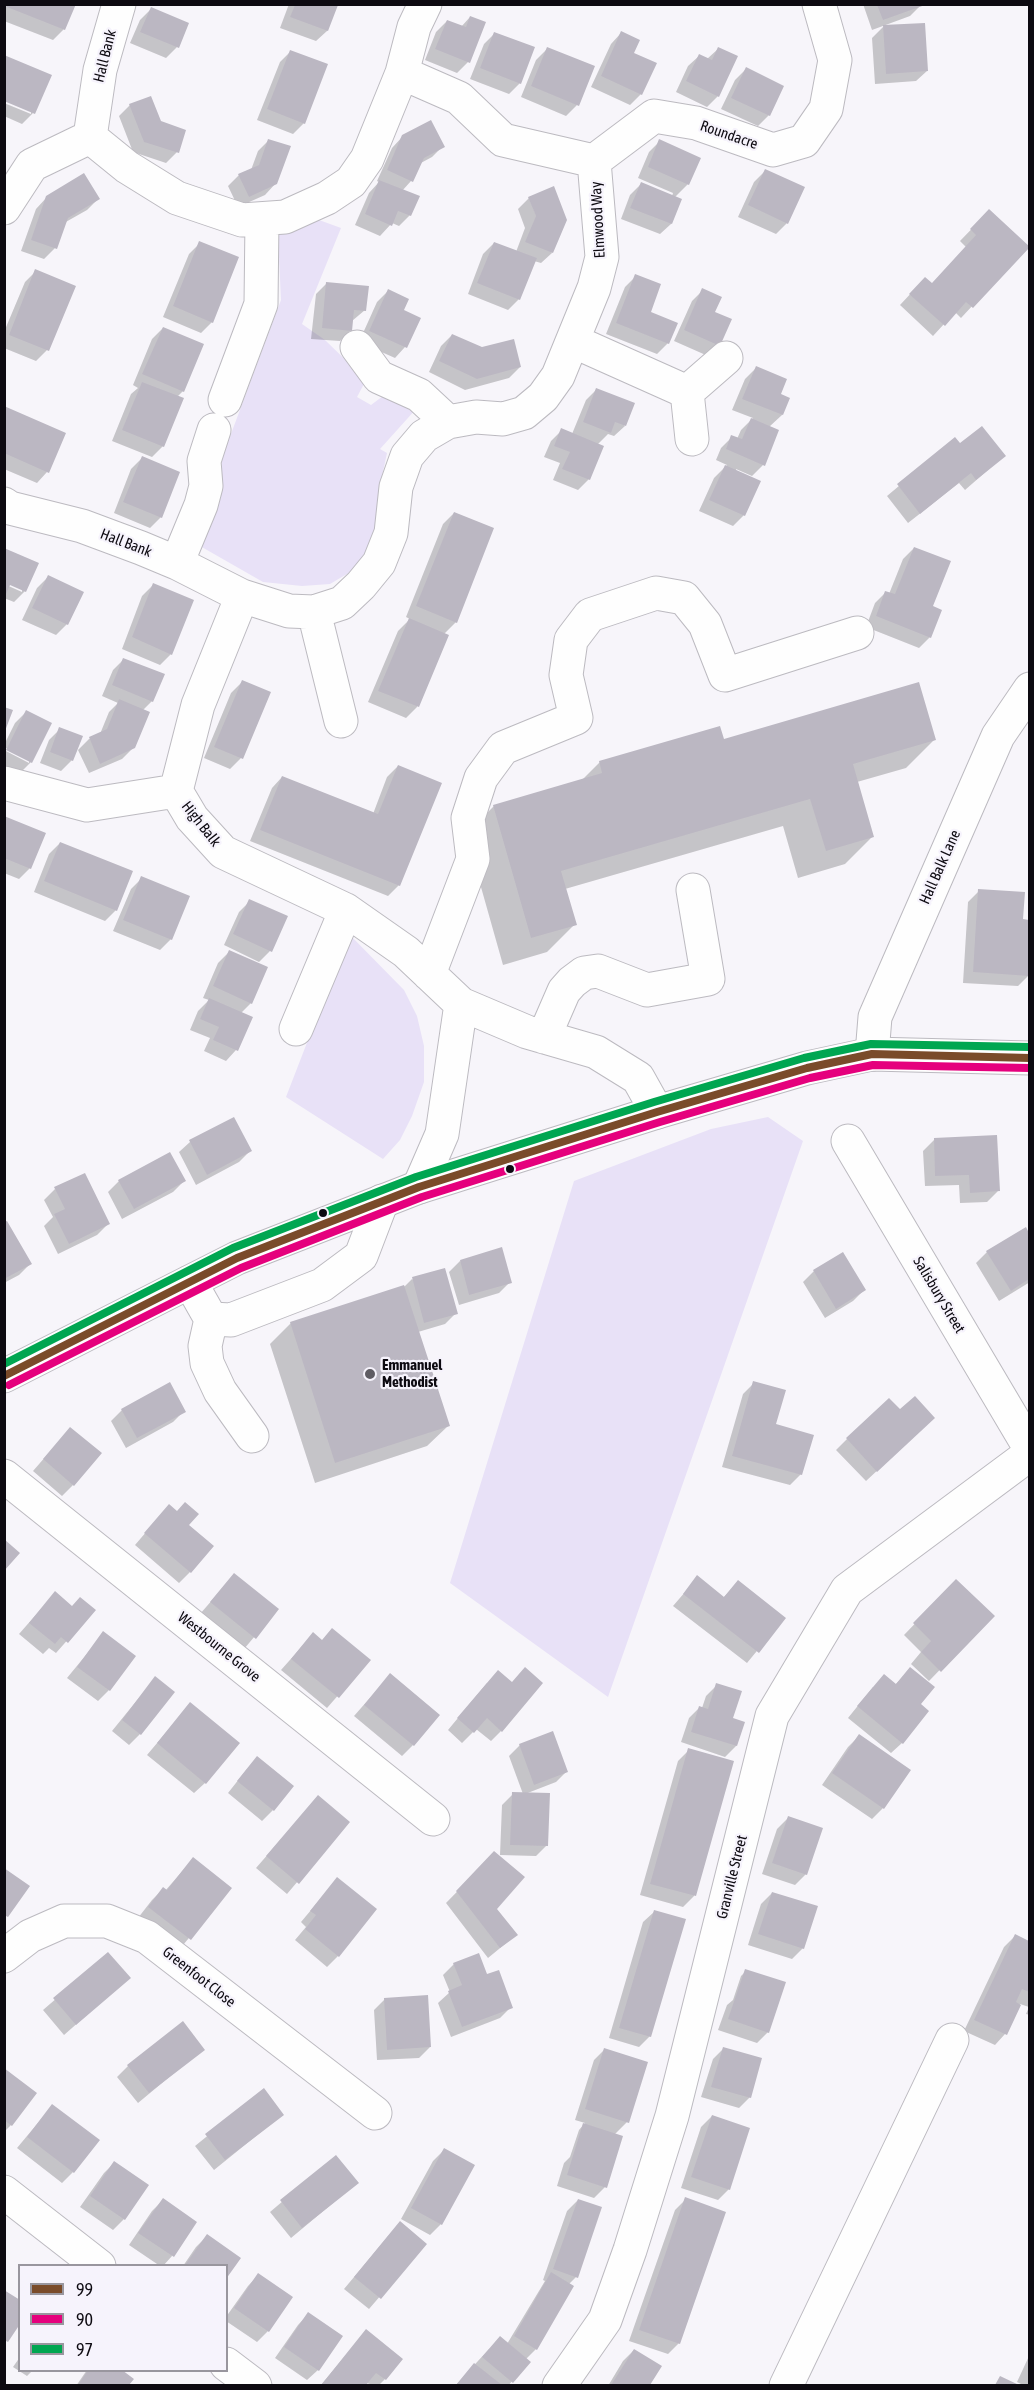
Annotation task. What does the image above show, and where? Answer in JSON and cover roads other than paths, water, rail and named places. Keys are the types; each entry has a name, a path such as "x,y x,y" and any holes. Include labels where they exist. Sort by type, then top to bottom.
{"main road":[{"name":"Hall Bank","path":"90,137 100,70 119,4"},
{"path":"4,208 32,165 90,137 128,167 177,198 242,220 285,217 327,198 351,182 367,159 402,73 414,27 425,4"},
{"name":"Roundacre","path":"594,161 654,116 696,123 773,150 804,141 826,109 835,60 819,4"},
{"name":"Elmwood Way","path":"242,596 289,611 314,612 342,603 379,563 391,533 396,487 406,456 424,436 448,422 476,417 503,419 524,413 543,397 558,376 594,288 602,257 594,161 502,140 459,99 402,73"},
{"path":"177,562 201,506 206,486 204,461 261,304 261,219"},
{"path":"573,341 687,392"},
{"path":"357,347 379,377 419,395 448,422"},
{"path":"687,392 726,358"},
{"path":"687,392 692,439"},
{"name":"Hall Bank","path":"4,504 10,508 82,526 177,562 242,596"},
{"path":"429,974 473,859 468,818 480,777 503,748 576,717 566,675 571,640 590,615 656,593 684,598 705,624 725,675 857,633"},
{"name":"High Balk","path":"242,596 198,705 176,791 192,818 223,852 346,910 406,952 461,1004 527,1032 596,1052 638,1078 657,1112"},
{"path":"314,612 341,721"},
{"name":"Hall Balk Lane","path":"872,1054 875,1017 998,736 1029,689"},
{"path":"4,783 87,805 176,791"},
{"path":"544,1037 564,991 584,973 598,971 647,990 708,979 693,890"},
{"path":"296,1029 346,910"},
{"path":"419,1187 442,1134 461,1004"},
{"path":"4,1376 237,1258 419,1187 657,1112 807,1068 872,1054 1029,1058"},
{"name":"Salisbury Street","path":"849,1141 1029,1448"},
{"path":"212,1319 231,1320 322,1285 361,1257 382,1201"},
{"path":"190,1282 212,1319 205,1346 207,1363 220,1391 252,1436"},
{"name":"Granville Street","path":"559,2385 605,2320 658,2161 672,2116 772,1716 847,1590 1029,1454"},
{"name":"Westbourne Grove","path":"4,1476 433,1819"},
{"name":"Greenfoot Close","path":"4,1956 30,1936 64,1921 106,1921 147,1937 375,2113"},
{"path":"786,2385 952,2040"},
{"path":"4,2192 98,2264"},
{"path":"228,2365 255,2385"}],"place":[{"name":"Emmanuel Methodist","path":"370,1374"}]}
